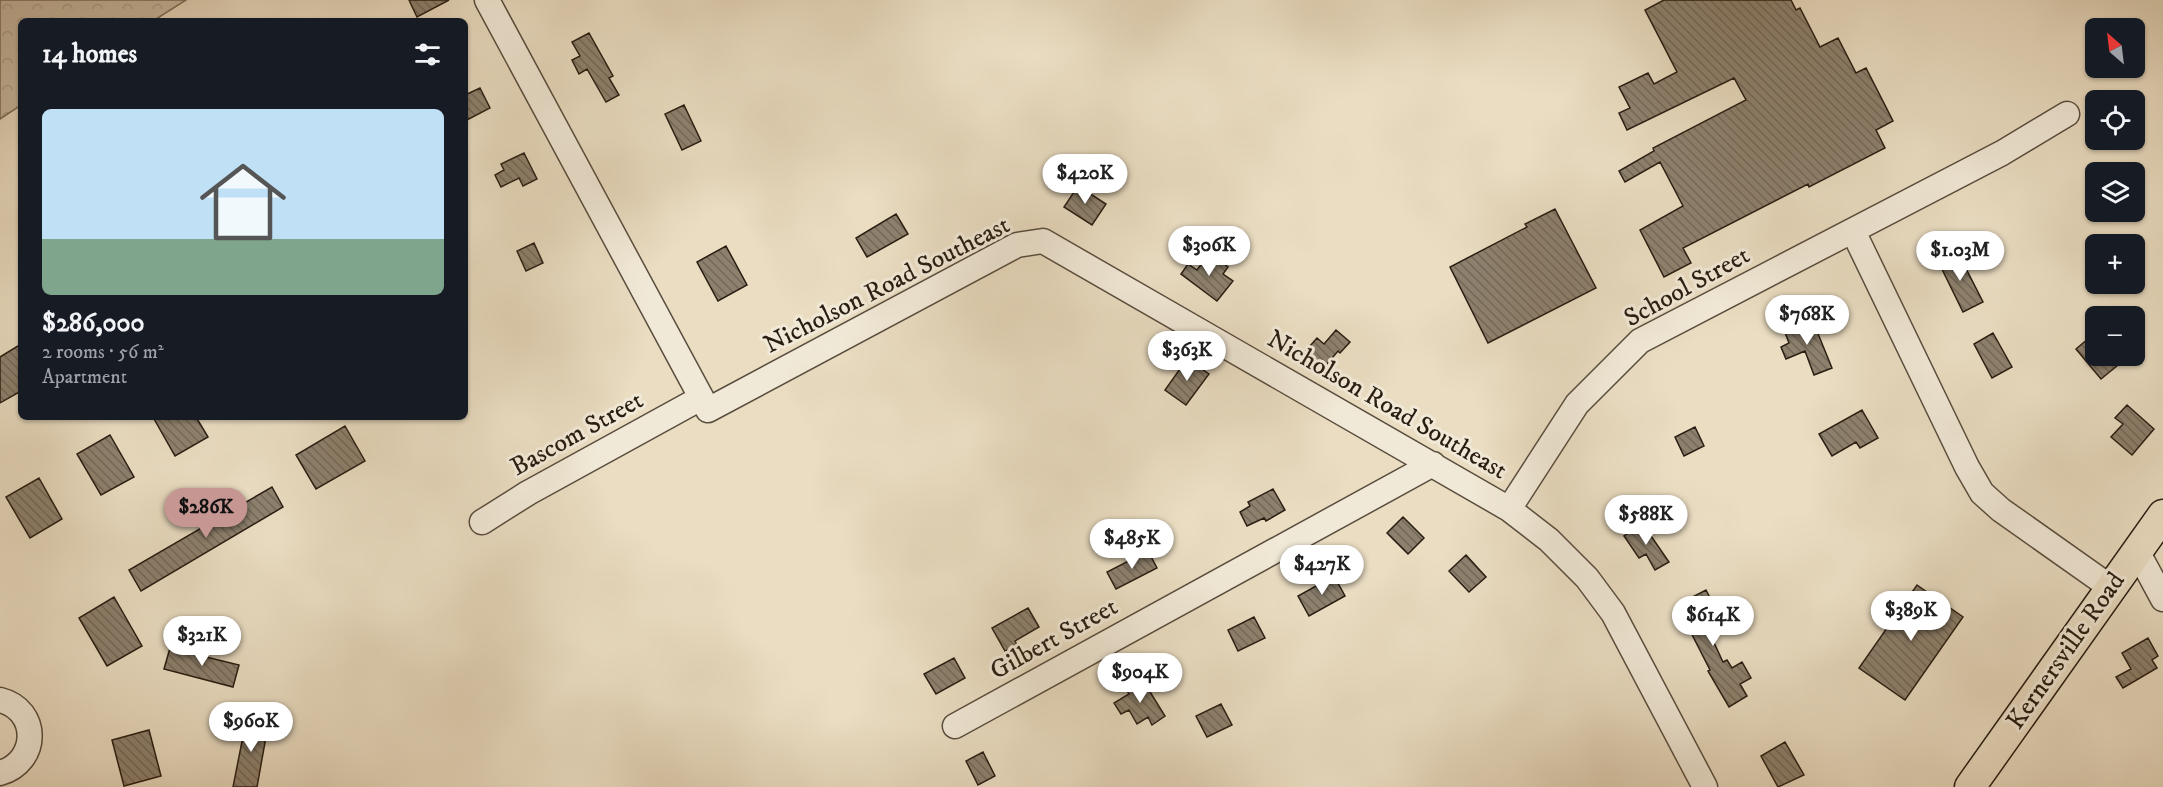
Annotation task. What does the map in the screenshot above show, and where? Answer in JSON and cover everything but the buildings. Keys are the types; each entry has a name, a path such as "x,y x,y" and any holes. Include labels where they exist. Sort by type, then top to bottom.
{"main road":[{"name":"Kernersville Road","path":"1977,783 2110,587 2163,515"}],"street":[{"path":"487,0 701,398"},
{"name":"School Street","path":"1509,508 1577,404 1640,341 2008,150 2067,114"},
{"path":"1853,231 1966,467 1982,493 2001,510 2110,587"},
{"name":"Nicholson Road Southeast","path":"701,398 708,410 1017,245 1043,241 1509,508 1549,540 1587,578 1613,613 1705,787"},
{"name":"Bascom Street","path":"482,522 528,493 701,398"},
{"name":"Gilbert Street","path":"955,726 1433,464"},
{"path":"2137,551 2163,599"},
{"path":"0,700 14,706 22,713 30,733 26,754 20,762 0,773"}],"green space":[{"path":"0,0 186,0 158,18 18,18 18,107 0,119"}]}
